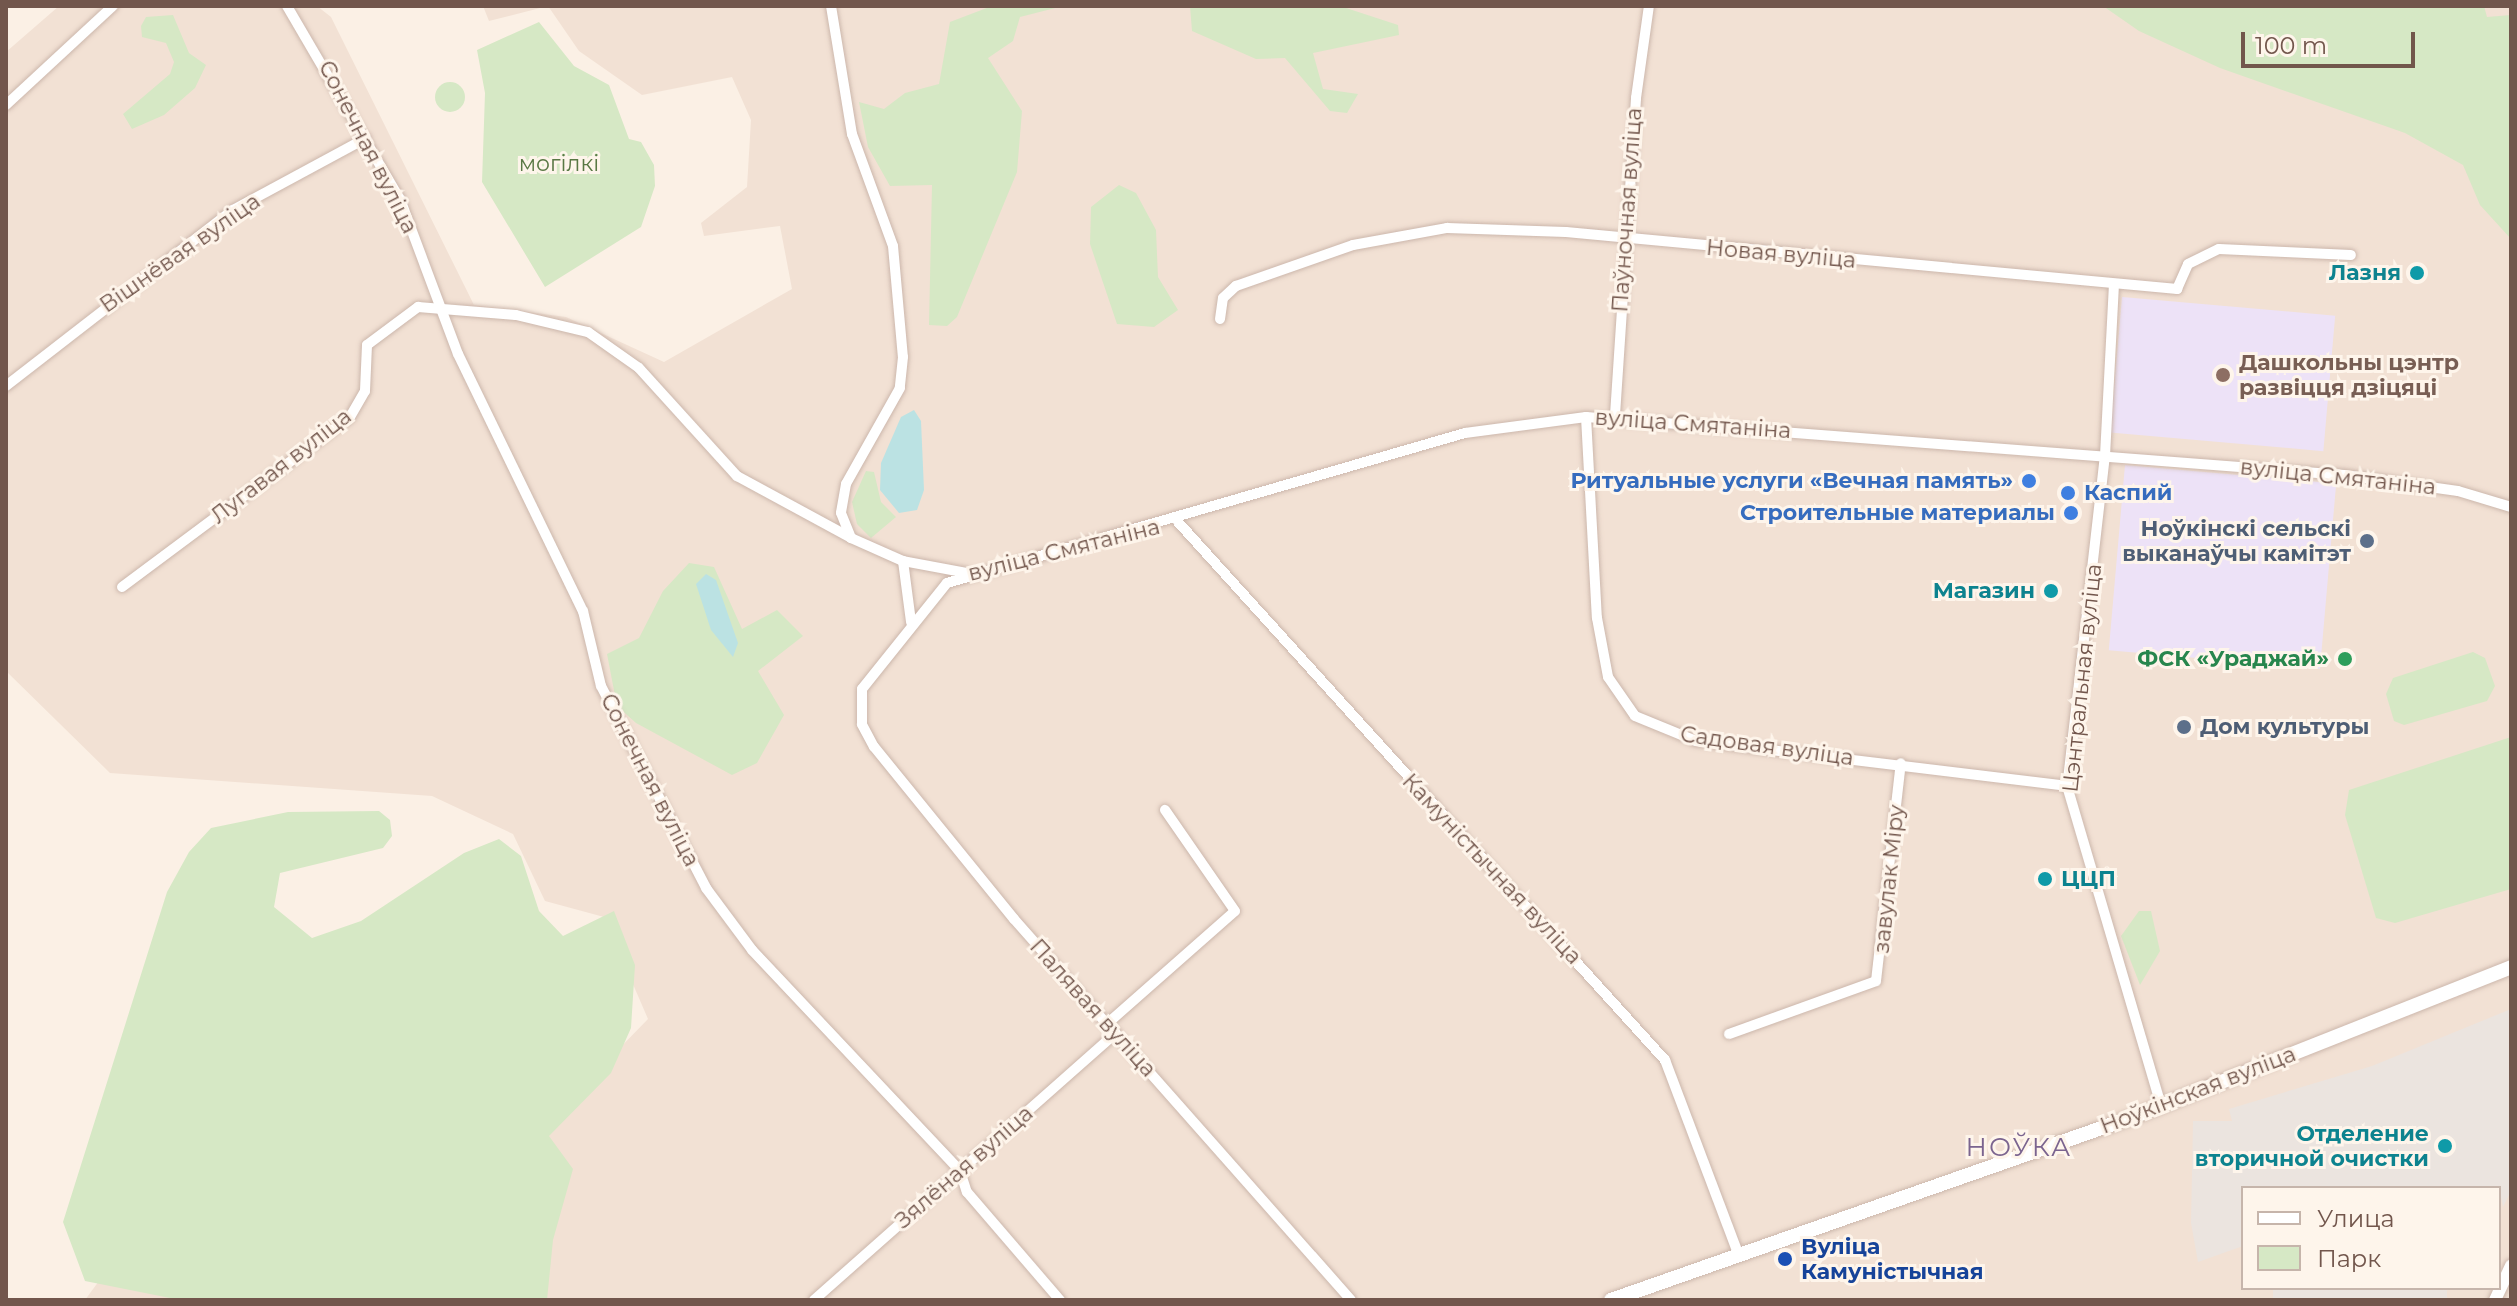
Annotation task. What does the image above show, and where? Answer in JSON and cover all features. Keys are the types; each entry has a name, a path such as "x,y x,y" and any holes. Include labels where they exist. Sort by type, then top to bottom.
{"main road":[{"name":"Ноўкінская вуліца","path":"1611,1300 2161,1106 2511,967"}],"street":[{"path":"6,105 113,6"},
{"name":"Сонечная вуліца","path":"287,6 400,199 458,354 583,611 601,686 706,888 752,950 960,1171 967,1192 1060,1300"},
{"path":"831,6 852,134 893,246 903,357 890,412 846,484 841,513 851,538"},
{"name":"Паўночная вуліца","path":"1615,415 1626,240 1649,6"},
{"name":"Вішнёвая вуліца","path":"6,386 233,210 366,138"},
{"name":"Новая вуліца","path":"1220,319 1223,298 1236,286 1398,235 1501,228 2177,289 2188,264 2202,253 2243,246 2351,255"},
{"name":"Цэнтральная вуліца","path":"2114,284 2105,455 2067,786 2161,1106"},
{"path":"442,306 564,323 608,343 737,476 851,538 903,561 967,573"},
{"name":"Лугавая вуліца","path":"122,587 350,417 365,391 367,345 418,307 442,306"},
{"name":"вуліца Смятаніна","path":"859,702 868,677 911,622 967,573 1178,522 1465,433 1586,417 1615,415 2344,475 2458,491 2511,507"},
{"name":"Садовая вуліца","path":"1586,417 1597,618 1620,700 1653,727 1696,741 1901,763 2067,786"},
{"name":"Камуністычная вуліца","path":"1178,522 1656,1048 1693,1119 1739,1256"},
{"path":"903,561 911,622"},
{"name":"Палявая вуліца","path":"859,702 862,724 888,771 1351,1300"},
{"name":"завулак Міру","path":"1729,1034 1876,981 1901,763"},
{"path":"1108,1023 1235,911 1165,810"},
{"name":"Зялёная вуліца","path":"814,1300 1116,1033"},
{"path":"2501,1287 2511,1265"}],"shaded area":[{"path":"59,6 317,6 331,17 474,305 566,317 664,362 792,289 780,226 704,236 701,223 747,187 751,120 732,77 642,95 579,51 548,6 2511,6 2511,1300 481,1300 536,1134 648,1019 604,917 545,901 513,834 432,796 110,773 6,671 6,52"},
{"path":"483,6 548,6 489,21"},
{"name":"Дашкольны цэнтр развіцця дзіцяці","path":"2122,297 2335,316 2323,451 2110,432"},
{"path":"2125,465 2336,483 2320,669 2109,650"},
{"path":"2511,1009 2511,1191 2503,1207 2501,1186 2241,1186 2241,1247 2198,1262 2191,1223 2193,1121 2232,1121 2229,1109 2372,1066"},
{"path":"118,1255 216,1300 85,1300"},
{"path":"2273,1290 2447,1290 2447,1300 2273,1300"}],"green space":[{"path":"992,6 1063,6 1020,17 1013,41 988,58 1022,111 1017,172 957,317 947,326 929,325 932,185 890,186 868,147 859,102 884,109 905,93 939,84 950,22"},
{"path":"1190,6 1340,6 1398,25 1399,35 1313,53 1323,89 1358,94 1347,113 1330,111 1285,58 1256,59 1192,31"},
{"path":"2103,6 2484,6 2487,17 2511,15 2511,239 2480,205 2463,165 2405,133 2220,68 2139,31"},
{"path":"173,15 189,53 206,65 195,88 164,115 132,129 123,114 170,74 174,62 166,43 142,37 141,26 146,17"},
{"name":"могілкі","path":"539,22 574,66 609,85 629,139 641,142 654,165 655,186 641,227 545,287 482,182 485,93 477,50"},
{"path":"450,82 456,83 464,91 464,103 456,111 450,112 444,111 436,103 435,97 436,91 444,83"},
{"path":"1119,185 1136,193 1156,230 1158,277 1178,310 1154,327 1117,324 1090,244 1091,207"},
{"path":"866,471 874,472 881,502 896,517 871,538 857,524 852,502"},
{"path":"689,563 714,567 742,629 777,610 803,636 758,671 784,715 757,763 732,775 636,723 617,706 607,654 639,638 663,591"},
{"path":"2473,652 2485,658 2495,686 2487,701 2404,725 2394,721 2386,694 2393,678"},
{"path":"2511,737 2511,889 2395,923 2376,918 2345,815 2349,790"},
{"path":"379,811 390,820 392,836 383,848 280,873 274,907 312,938 361,921 464,853 499,839 521,856 539,911 563,936 614,911 635,965 631,1028 611,1073 549,1136 573,1169 553,1240 547,1300 180,1300 85,1281 63,1222 167,892 189,852 211,828 288,812"},
{"path":"2139,911 2151,911 2160,951 2140,985 2121,936"}],"water":[{"path":"914,410 921,421 924,490 917,510 899,513 880,490 881,463 901,417"},
{"path":"706,574 716,580 738,643 733,657 711,630 696,584"}],"place":[{"name":"Лазня","path":"2417,273"},
{"name":"Дашкольны цэнтр развіцця дзіцяці","path":"2223,375"},
{"name":"Ритуальные услуги «Вечная память»","path":"2029,481"},
{"name":"Каспий","path":"2068,493"},
{"name":"Строительные материалы","path":"2071,513"},
{"name":"Ноўкінскі сельскі выканаўчы камітэт","path":"2367,541"},
{"name":"Магазин","path":"2051,591"},
{"name":"ФСК «Ураджай»","path":"2345,659"},
{"name":"Дом культуры","path":"2184,727"},
{"name":"ЦЦП","path":"2045,879"},
{"name":"Отделение вторичной очистки","path":"2445,1146"},
{"name":"Вуліца Камуністычная","path":"1785,1259"}],"district":[{"name":"НОЎКА","path":"2019,1148"}]}
